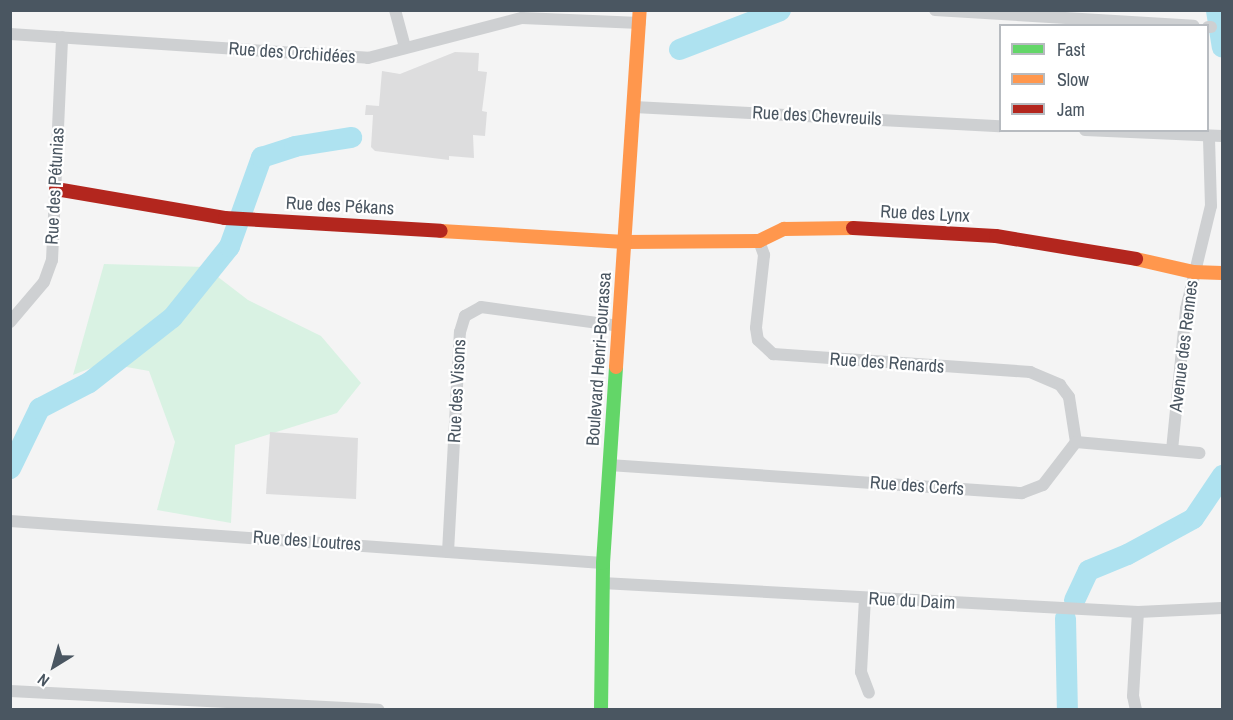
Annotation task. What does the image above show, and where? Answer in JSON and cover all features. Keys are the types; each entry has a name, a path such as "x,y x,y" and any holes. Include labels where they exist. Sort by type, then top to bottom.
{"street":[{"path":"395,10 405,48"},
{"path":"935,10 1172,24 1179,10"},
{"name":"Rue des Orchidées","path":"10,34 368,58 522,18 640,17"},
{"name":"Boulevard Henri-Bourassa","path":"601,710 603,563 640,17"},
{"name":"Rue des Pétunias","path":"10,322 48,271 56,189 62,37"},
{"name":"Rue des Chevreuils","path":"634,107 999,126"},
{"path":"1120,132 1222,136"},
{"name":"Avenue des Rennes","path":"1172,450 1193,272 1211,206 1209,137"},
{"name":"Rue des Pékans","path":"56,189 246,220 625,242"},
{"name":"Rue des Lynx","path":"625,242 759,241 784,229 830,227 996,236 1099,251 1193,272 1222,273"},
{"name":"Rue des Renards","path":"759,241 764,255 756,328 764,348 773,354 1030,372 1060,385 1069,397 1076,442"},
{"name":"Rue des Visons","path":"448,552 460,332 465,316 481,308 619,326"},
{"path":"1076,442 1200,453"},
{"name":"Rue des Cerfs","path":"609,465 1022,493 1043,485 1076,442"},
{"name":"Rue des Loutres","path":"10,521 603,563"},
{"name":"Rue du Daim","path":"602,583 1137,612 1222,608"},
{"path":"865,598 861,672 869,693"},
{"path":"1136,710 1133,696 1137,612"},
{"path":"10,690 379,710"}],"green space":[{"path":"104,264 205,267 248,300 321,336 361,383 337,413 235,445 231,523 157,510 175,442 149,371 104,363 73,375"}],"building":[{"path":"455,52 479,53 478,71 487,72 482,111 487,112 485,136 473,135 474,158 449,156 449,160 375,151 371,147 373,115 365,115 366,105 379,106 382,71 400,74"},
{"path":"270,432 358,438 356,499 266,494"}],"waterway":[{"path":"679,49 780,10"},
{"path":"1216,10 1222,47"},
{"path":"10,468 39,408 89,382 172,317 229,246 261,157 294,146 351,137"},
{"path":"1074,600 1088,570 1127,554 1193,518 1222,475"},
{"path":"1065,618 1067,710"}],"traffic: fast":[{"path":"601,710 603,563 616,367"}],"traffic: slow":[{"path":"616,367 640,10"},
{"path":"441,231 625,242 759,241 784,229 853,228"},
{"path":"1136,259 1193,272 1222,273"}],"traffic: jam":[{"path":"56,189 225,218 441,231"},
{"path":"853,228 996,236 1136,259"}]}
